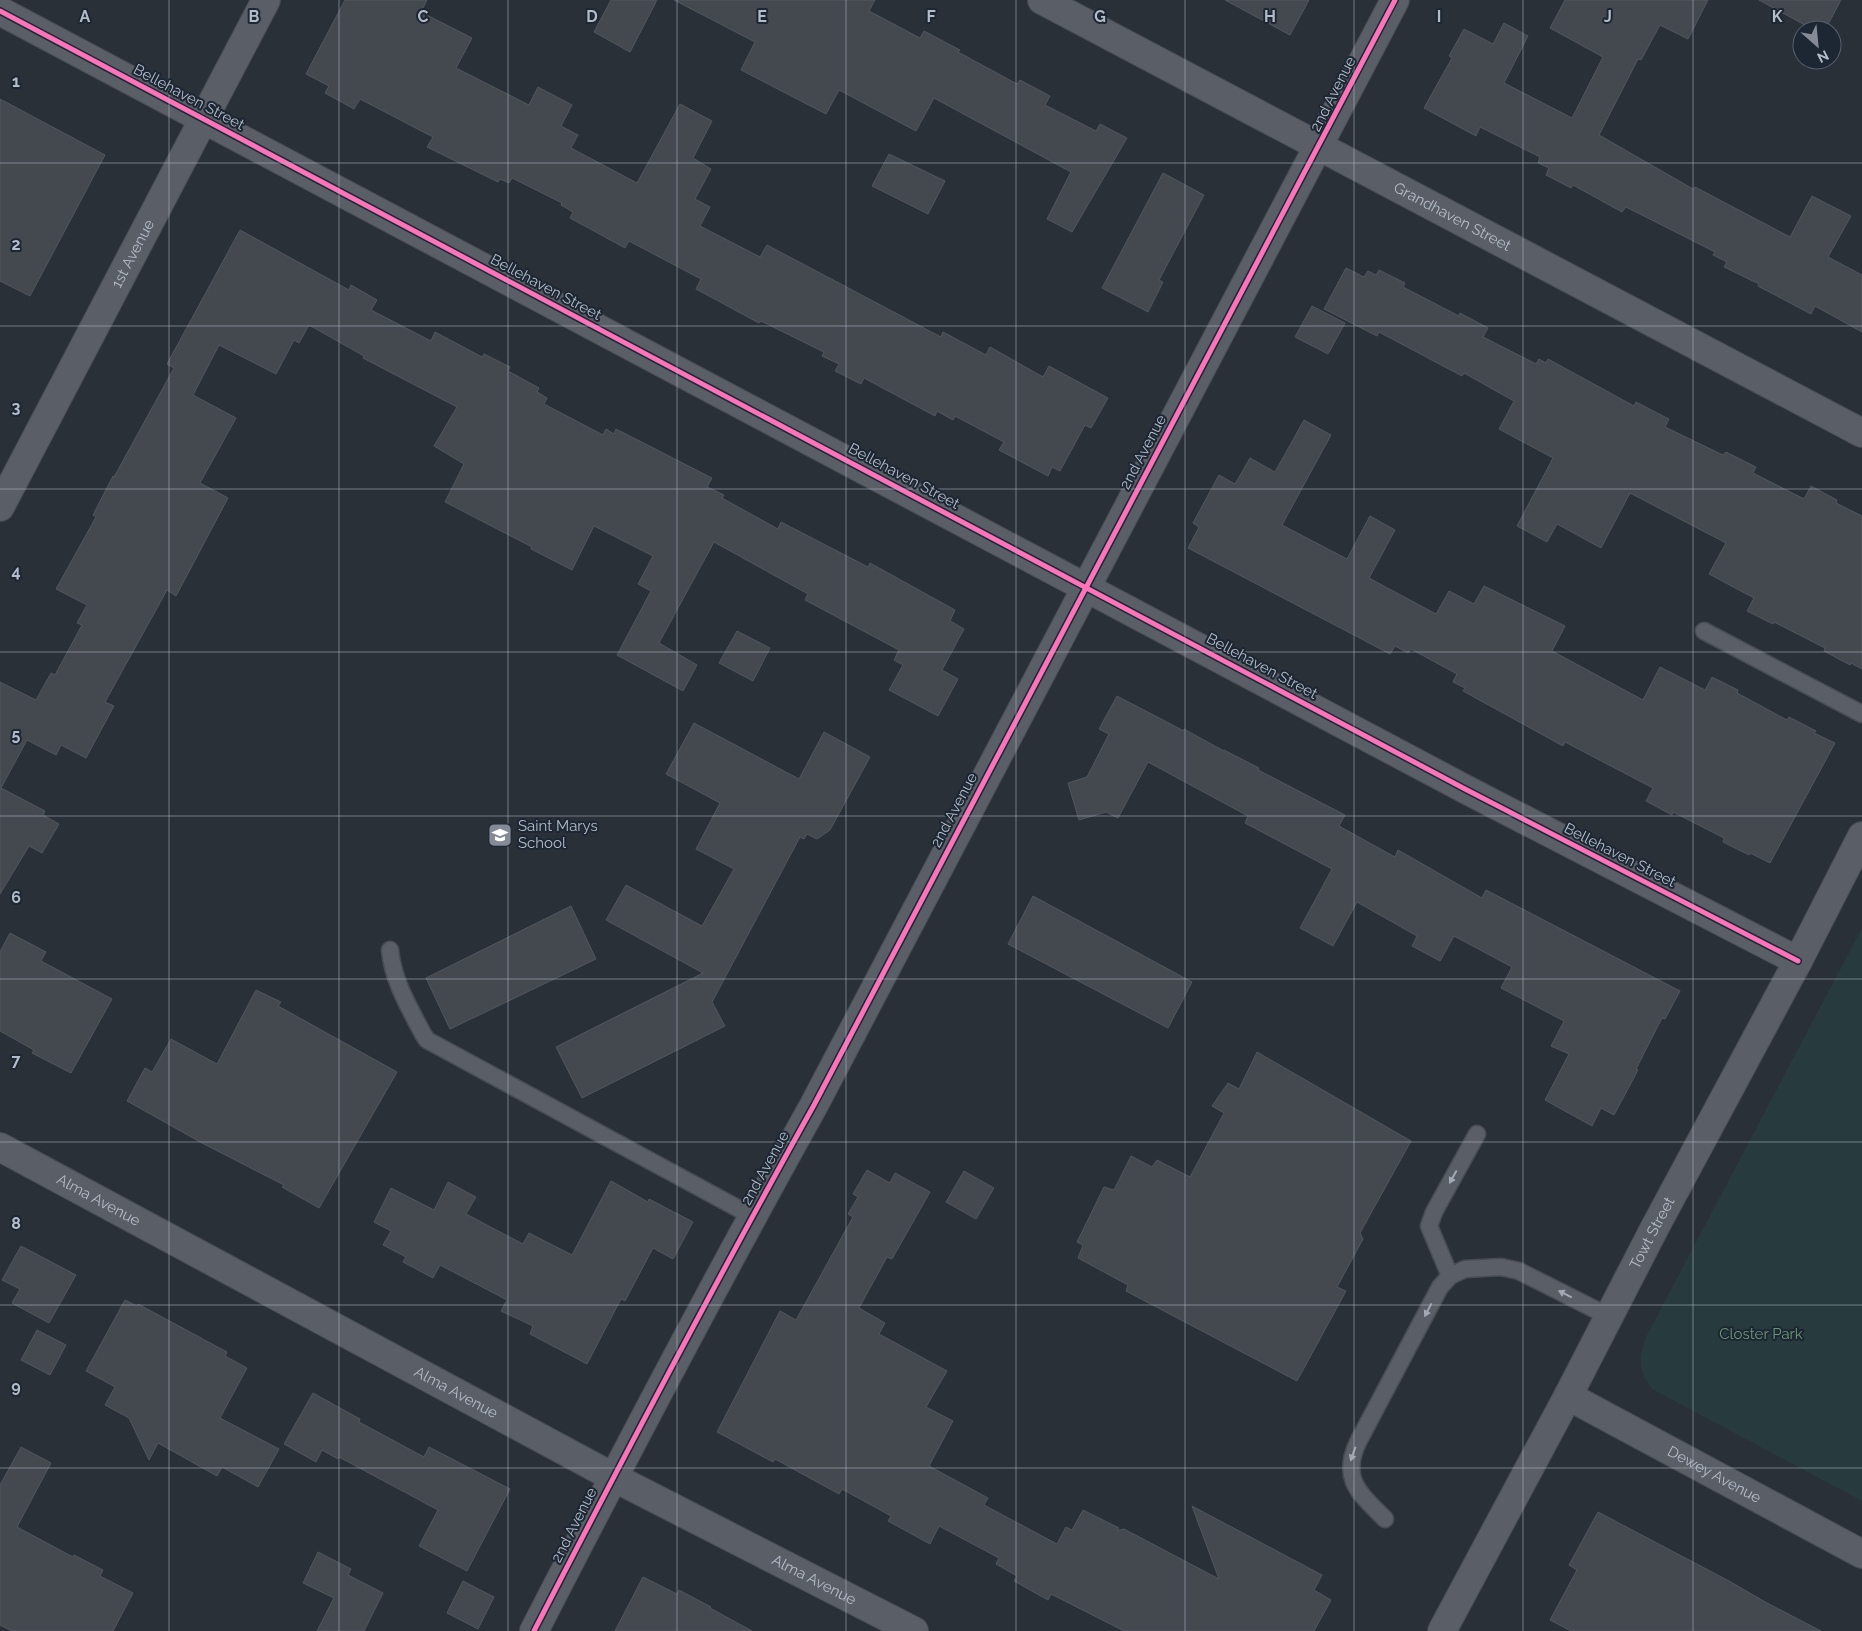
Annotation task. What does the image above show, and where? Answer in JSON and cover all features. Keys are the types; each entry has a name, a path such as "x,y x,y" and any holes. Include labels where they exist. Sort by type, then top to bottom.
{"street":[{"name":"1st Avenue","path":"0,507 266,0"},
{"name":"Grandhaven Street","path":"1042,0 1862,433"},
{"name":"2nd Avenue","path":"534,1631 613,1477 752,1216 814,1105 1396,0"},
{"name":"Bellehaven Street","path":"0,11 1086,586 1465,789 1798,961"},
{"name":"Towt Street","path":"1442,1631 1798,961 1862,836"},
{"name":"Alma Avenue","path":"0,1148 613,1477 914,1631"},
{"name":"Dewey Avenue","path":"1568,1396 1862,1554"}],"lane":[{"path":"1704,631 1862,714"},
{"path":"390,950 391,966 398,984 427,1040 752,1216"},
{"path":"1450,1276 1429,1226 1434,1212 1477,1134"},
{"path":"1385,1519 1367,1502 1357,1488 1351,1476 1350,1463 1363,1432 1440,1287 1450,1276 1465,1269 1484,1267 1501,1267 1519,1271 1608,1316"}],"green space":[{"name":"Closter Park","path":"1862,928 1862,1501 1652,1389 1644,1376 1641,1357 1647,1335"}],"building":[{"path":"345,0 427,0 421,12 472,38 456,68 529,105 538,87 572,105 561,126 578,135 571,148 637,183 680,104 712,121 693,158 711,169 695,199 710,207 700,226 760,257 767,245 941,337 943,332 986,355 990,347 1043,377 1049,366 1108,398 1091,428 1085,425 1060,471 1052,467 1048,476 999,450 1004,442 955,416 953,420 937,411 935,416 864,378 861,384 835,371 839,364 822,356 824,352 761,321 759,323 696,289 701,279 629,241 625,248 570,218 573,212 561,205 562,203 512,178 509,183 500,179 498,182 427,147 433,137 360,99 354,109 325,93 329,86 306,74"},
{"path":"611,0 657,0 630,52 594,32"},
{"path":"674,0 875,0 869,11 920,38 924,31 1017,84 1020,80 1050,96 1045,105 1096,131 1100,124 1127,138 1072,232 1047,219 1071,172 934,98 916,131 839,90 826,114 741,70 755,42"},
{"path":"1225,0 1309,0 1290,35"},
{"path":"1565,0 1708,0 1688,39 1660,25 1641,60 1638,59 1599,135 1693,189 1695,187 1790,237 1812,196 1851,216 1828,257 1862,275 1862,332 1815,306 1811,314 1758,286 1759,284 1724,267 1727,262 1713,255 1715,252 1626,207 1622,212 1573,185 1571,188 1546,175 1549,168 1538,163 1540,157 1480,127 1476,136 1424,108 1452,58 1449,56 1464,29 1493,44 1504,23 1528,36 1504,83 1572,118 1603,57 1550,28"},
{"path":"1759,0 1841,0 1830,20 1796,20"},
{"path":"0,99 105,155 30,296 0,281"},
{"path":"889,154 945,181 928,214 872,186"},
{"path":"1163,173 1204,195 1159,280 1163,282 1148,312 1102,288"},
{"path":"240,230 349,290 351,285 377,300 371,310 431,341 435,332 482,357 484,354 510,367 508,371 539,388 537,392 547,398 544,404 603,435 606,429 614,434 616,429 712,478 707,487 724,495 722,498 778,529 781,522 868,567 870,563 955,610 950,621 964,629 942,670 958,679 938,716 889,690 903,665 894,660 899,650 805,600 808,594 714,542 659,643 697,665 683,691 617,655 651,591 638,584 653,556 594,526 572,570 445,502 464,464 434,446 457,407 363,358 364,356 309,325 299,343 294,340 276,374 219,345 193,395 236,418 200,483 228,498 176,596 167,590 105,702 114,706 86,758 61,745 56,755 27,740 1,788 45,811 43,815 59,824 42,853 29,846 0,894 0,682 36,700 51,673 55,675 82,625 77,623 87,605 56,589 96,517 93,515 113,476 174,368 167,364"},
{"path":"1346,268 1364,277 1368,271 1376,275 1379,270 1405,283 1403,287 1459,316 1460,313 1488,328 1483,337 1536,364 1539,359 1546,363 1548,359 1634,406 1636,402 1669,419 1665,427 1723,455 1726,452 1756,467 1753,473 1804,499 1811,486 1837,500 1836,503 1862,516 1862,669 1851,663 1850,665 1824,651 1825,648 1774,622 1773,624 1747,611 1754,598 1709,574 1726,543 1630,493 1601,548 1557,524 1547,542 1517,526 1553,458 1499,429 1514,401 1464,373 1462,376 1379,332 1377,336 1324,309"},
{"path":"1312,306 1345,323 1328,354 1295,337"},
{"path":"1304,420 1331,435 1282,525 1347,559 1370,516 1395,530 1369,578 1436,614 1449,591 1474,604 1484,586 1565,626 1552,651 1643,700 1660,667 1705,690 1712,677 1738,690 1737,693 1787,720 1789,717 1816,731 1814,733 1835,743 1770,863 1723,842 1724,838 1673,812 1672,815 1646,801 1653,788 1565,742 1563,746 1463,691 1465,688 1453,682 1457,674 1411,649 1408,653 1395,646 1390,654 1188,548 1199,527 1193,523 1219,475 1235,484 1250,458 1275,472"},
{"path":"737,631 770,648 753,681 719,663"},
{"path":"1117,696 1259,768 1258,770 1345,815 1339,826 1395,857 1398,850 1482,898 1486,890 1680,991 1665,1019 1662,1018 1636,1069 1638,1070 1614,1115 1601,1108 1592,1126 1545,1100 1569,1054 1551,1046 1564,1021 1501,988 1512,967 1454,936 1440,961 1412,946 1417,936 1357,902 1333,946 1300,928 1332,869 1245,823 1248,816 1148,762 1118,818 1106,812 1079,820 1068,783 1087,777 1109,734 1099,729"},
{"path":"694,723 799,779 824,732 870,757 830,830 817,839 807,834 804,839 800,837 712,1002 725,1026 582,1098 556,1047 703,973 606,920 626,885 702,926 734,869 696,849 720,803 666,774"},
{"path":"1033,896 1192,982 1168,1028 1008,944"},
{"path":"571,906 596,959 450,1029 426,978"},
{"path":"10,933 46,952 41,961 112,999 71,1073 32,1053 34,1050 0,1031 0,952"},
{"path":"256,990 281,1002 278,1006 397,1072 319,1208 282,1187 284,1185 202,1143 127,1101 145,1068 152,1072 171,1039 217,1064"},
{"path":"1257,1052 1411,1141 1360,1233 1363,1239 1337,1287 1346,1291 1297,1381 1126,1291 1128,1285 1078,1258 1083,1245 1077,1242 1104,1187 1114,1190 1131,1156 1152,1167 1157,1160 1190,1177 1224,1113 1212,1106 1228,1083 1239,1089"},
{"path":"867,1170 890,1183 895,1173 930,1192 892,1259 887,1257 859,1308 885,1323 879,1334 947,1371 926,1407 953,1421 929,1466 988,1498 984,1505 1057,1544 1066,1527 1072,1530 1083,1510 1119,1528 1117,1531 1124,1529 1219,1579 1192,1506 1322,1575 1314,1590 1331,1600 1314,1631 1124,1631 1051,1594 1048,1600 1014,1581 1017,1576 996,1564 999,1558 939,1526 930,1544 888,1521 891,1516 842,1489 839,1494 775,1459 773,1462 717,1432 780,1311 796,1320 853,1217 848,1214 858,1197 853,1194"},
{"path":"964,1171 994,1188 976,1219 946,1202"},
{"path":"611,1181 648,1202 649,1199 693,1222 673,1259 653,1248 625,1301 621,1299 587,1364 530,1334 533,1326 501,1311 507,1300 440,1265 433,1278 403,1262 406,1257 383,1245 391,1231 374,1222 391,1188 434,1210 448,1182 476,1197 466,1214 523,1244 529,1233 572,1255"},
{"path":"21,1246 76,1275 49,1323 12,1303 20,1289 2,1280"},
{"path":"125,1300 137,1306 138,1304 227,1352 225,1356 247,1368 220,1418 279,1449 258,1487 222,1467 217,1476 158,1443 149,1460 129,1418 105,1405 115,1387 86,1371"},
{"path":"37,1330 66,1345 50,1375 21,1360"},
{"path":"313,1393 360,1419 359,1422 424,1457 429,1447 510,1489 467,1571 419,1546 438,1510 339,1457 338,1459 322,1450 316,1462 284,1444"},
{"path":"21,1447 51,1463 17,1527 73,1557 74,1555 103,1570 100,1576 133,1593 113,1631 12,1631 0,1625 0,1485"},
{"path":"1598,1512 1821,1631 1571,1631 1550,1620 1577,1570 1569,1565"},
{"path":"318,1552 351,1569 348,1575 383,1593 364,1631 317,1631 334,1598 303,1583"},
{"path":"643,1577 677,1594 679,1590 752,1631 615,1631"},
{"path":"463,1581 494,1597 478,1629 447,1613"}],"cycle path":[{"path":"534,1631 672,1367 814,1105 1395,0"},
{"path":"0,11 1465,789 1798,961"}],"place":[{"name":"Saint Marys School","path":"500,835"}]}
